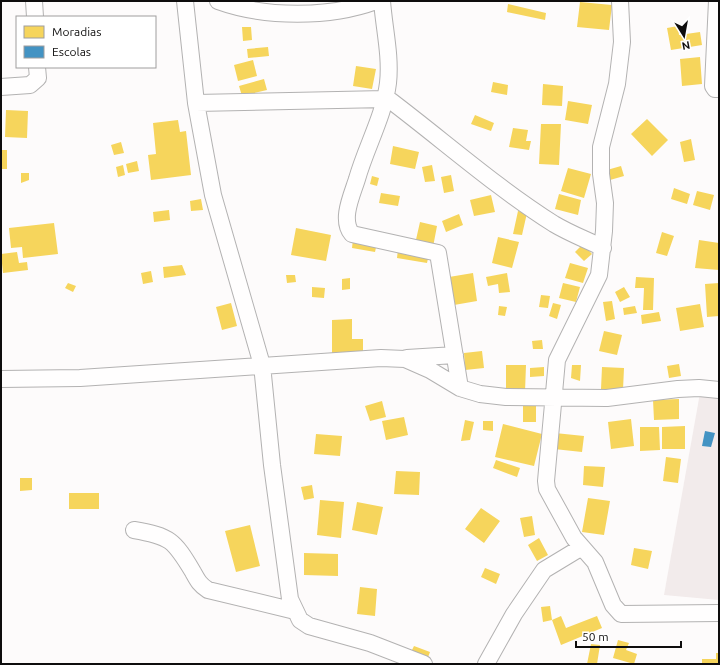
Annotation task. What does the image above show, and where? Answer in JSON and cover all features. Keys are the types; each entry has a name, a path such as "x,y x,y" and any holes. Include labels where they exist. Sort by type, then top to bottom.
{"street":[{"path":"34,1 35,16"},
{"path":"185,1 196,103 213,195 262,365 280,534 290,599 300,620 309,626 370,643 424,664"},
{"path":"218,1 240,9 292,13 356,8 376,1"},
{"path":"382,1 388,66 385,99 361,165 347,213 346,224 352,234 438,254 460,388"},
{"path":"620,1 622,42 618,77 601,147 601,174 605,203 603,248 599,275 557,360 555,398 546,481 547,489 574,538 595,562 613,605 621,614 719,614"},
{"path":"717,1 713,86 719,89"},
{"path":"1,87 30,85 38,78 37,68"},
{"path":"196,103 385,99 391,101 530,208 556,225 603,248"},
{"path":"1,380 80,378 262,365 381,358 405,359 455,355"},
{"path":"405,359 430,370 460,388 480,394 506,397 607,398 678,389 700,388 719,390"},
{"path":"134,530 158,534 167,538 176,547 200,586 208,590 295,611"},
{"path":"486,664 514,614 544,570 582,547"}],"shaded area":[{"path":"700,393 719,396 719,600 664,595"}],"building: Moradias":[{"path":"580,2 612,5 609,30 577,27"},
{"path":"508,4 546,13 545,20 507,12"},
{"path":"678,26 679,35 700,32 702,45 671,50 667,28"},
{"path":"242,27 251,27 252,40 243,41"},
{"path":"268,47 269,56 248,58 247,49"},
{"path":"700,57 702,84 682,86 680,59"},
{"path":"253,60 257,76 238,81 234,65"},
{"path":"356,66 376,69 372,89 353,86"},
{"path":"264,79 267,90 242,96 239,86"},
{"path":"493,82 508,85 507,95 491,92"},
{"path":"543,84 563,86 562,106 542,105"},
{"path":"568,101 592,105 588,124 565,120"},
{"path":"6,110 28,111 27,138 5,137"},
{"path":"475,115 494,123 491,131 471,124"},
{"path":"647,119 668,140 652,156 631,134"},
{"path":"178,120 180,132 186,131 191,175 151,180 148,155 156,154 153,123"},
{"path":"541,124 561,124 559,165 539,164"},
{"path":"513,128 528,130 526,141 531,141 529,150 509,147"},
{"path":"691,139 695,160 684,162 680,142"},
{"path":"121,142 124,153 114,155 111,145"},
{"path":"393,146 419,152 415,169 390,164"},
{"path":"1,150 7,150 7,169 1,169"},
{"path":"137,161 139,171 128,173 126,164"},
{"path":"123,165 125,175 118,177 116,167"},
{"path":"432,165 435,181 425,182 422,167"},
{"path":"621,166 624,176 610,180 607,170"},
{"path":"568,168 591,174 584,198 561,191"},
{"path":"21,173 29,173 29,180 21,183"},
{"path":"451,175 454,191 444,193 441,177"},
{"path":"372,176 379,178 377,186 370,184"},
{"path":"674,188 690,194 687,204 671,199"},
{"path":"697,191 714,195 710,210 693,205"},
{"path":"381,193 400,196 398,206 379,203"},
{"path":"559,194 581,200 578,215 555,209"},
{"path":"491,195 495,212 474,216 470,200"},
{"path":"201,199 203,210 191,211 190,201"},
{"path":"169,210 170,220 154,222 153,212"},
{"path":"518,211 527,213 522,235 513,234"},
{"path":"459,214 463,225 446,232 442,221"},
{"path":"420,222 437,226 433,247 415,244"},
{"path":"54,223 58,254 23,258 22,247 11,248 9,228"},
{"path":"296,228 331,235 326,261 291,255"},
{"path":"662,232 674,236 667,256 656,253"},
{"path":"498,237 519,242 512,268 492,263"},
{"path":"353,239 377,243 375,252 352,248"},
{"path":"699,240 719,243 719,270 695,268"},
{"path":"583,244 592,254 584,261 575,252"},
{"path":"398,249 429,254 427,263 397,258"},
{"path":"17,252 19,263 27,262 28,270 3,273 1,254"},
{"path":"570,263 588,268 583,283 565,278"},
{"path":"182,265 186,275 164,278 163,267"},
{"path":"151,271 153,282 143,284 141,273"},
{"path":"473,273 477,301 454,305 449,277"},
{"path":"507,273 510,292 499,293 498,284 488,286 486,277"},
{"path":"286,275 295,275 296,282 287,283"},
{"path":"636,277 654,278 653,310 643,310 644,288 635,288"},
{"path":"350,278 350,289 342,290 342,279"},
{"path":"68,283 76,286 73,292 65,288"},
{"path":"563,283 580,287 576,302 559,298"},
{"path":"719,283 719,316 707,317 705,284"},
{"path":"312,287 325,288 324,298 312,297"},
{"path":"624,287 630,297 620,302 615,292"},
{"path":"541,295 550,296 548,308 539,307"},
{"path":"612,301 615,319 606,321 603,302"},
{"path":"231,303 237,326 222,330 216,307"},
{"path":"553,303 561,305 557,319 549,316"},
{"path":"700,304 704,327 680,331 676,308"},
{"path":"499,306 507,307 505,316 498,315"},
{"path":"635,306 637,313 624,315 623,308"},
{"path":"659,312 661,321 642,324 641,315"},
{"path":"352,319 352,339 363,339 363,355 332,356 332,320"},
{"path":"604,331 622,335 617,355 599,351"},
{"path":"542,340 543,349 533,349 532,341"},
{"path":"482,351 484,368 465,370 464,353"},
{"path":"679,364 681,376 669,378 667,366"},
{"path":"506,365 526,365 525,392 506,392"},
{"path":"572,365 581,365 580,381 571,378"},
{"path":"544,367 544,376 530,377 530,368"},
{"path":"602,367 624,368 623,390 601,389"},
{"path":"679,399 679,419 654,420 653,400"},
{"path":"382,401 386,417 370,421 365,406"},
{"path":"523,405 536,405 536,422 523,422"},
{"path":"404,417 408,435 386,440 382,421"},
{"path":"631,419 634,446 611,449 608,422"},
{"path":"465,420 474,422 470,440 461,441"},
{"path":"483,421 493,421 493,431 483,430"},
{"path":"503,424 542,434 534,466 495,457"},
{"path":"685,426 685,449 662,449 662,427"},
{"path":"640,427 659,427 660,450 640,451"},
{"path":"555,433 584,436 582,452 554,449"},
{"path":"316,434 342,436 340,456 314,454"},
{"path":"666,457 681,459 678,483 663,481"},
{"path":"496,460 520,468 517,477 493,468"},
{"path":"584,466 605,467 603,487 583,485"},
{"path":"396,471 420,472 419,495 394,494"},
{"path":"20,478 32,478 32,490 20,491"},
{"path":"312,485 314,498 304,500 301,487"},
{"path":"69,493 99,493 99,509 69,509"},
{"path":"588,498 610,501 604,535 582,532"},
{"path":"320,500 344,502 341,538 317,535"},
{"path":"357,502 383,507 377,535 352,530"},
{"path":"481,508 500,521 484,543 465,529"},
{"path":"532,516 535,535 524,537 520,518"},
{"path":"250,525 260,566 236,572 225,531"},
{"path":"539,538 548,555 537,561 528,545"},
{"path":"634,548 652,551 648,569 631,565"},
{"path":"304,553 338,554 338,576 304,575"},
{"path":"485,568 500,574 496,584 481,577"},
{"path":"360,587 377,589 375,616 357,614"},
{"path":"550,606 552,620 543,622 541,607"},
{"path":"561,616 566,628 597,616 602,628 561,645 552,620"},
{"path":"618,640 629,643 626,650 637,654 634,664 613,658"},
{"path":"591,644 600,645 597,664 587,664"},
{"path":"414,646 430,652 427,660 410,654"},
{"path":"716,653 719,653 719,664 702,664 702,659 716,659"}],"building: Escolas":[{"path":"705,431 715,433 711,447 702,446"}]}
